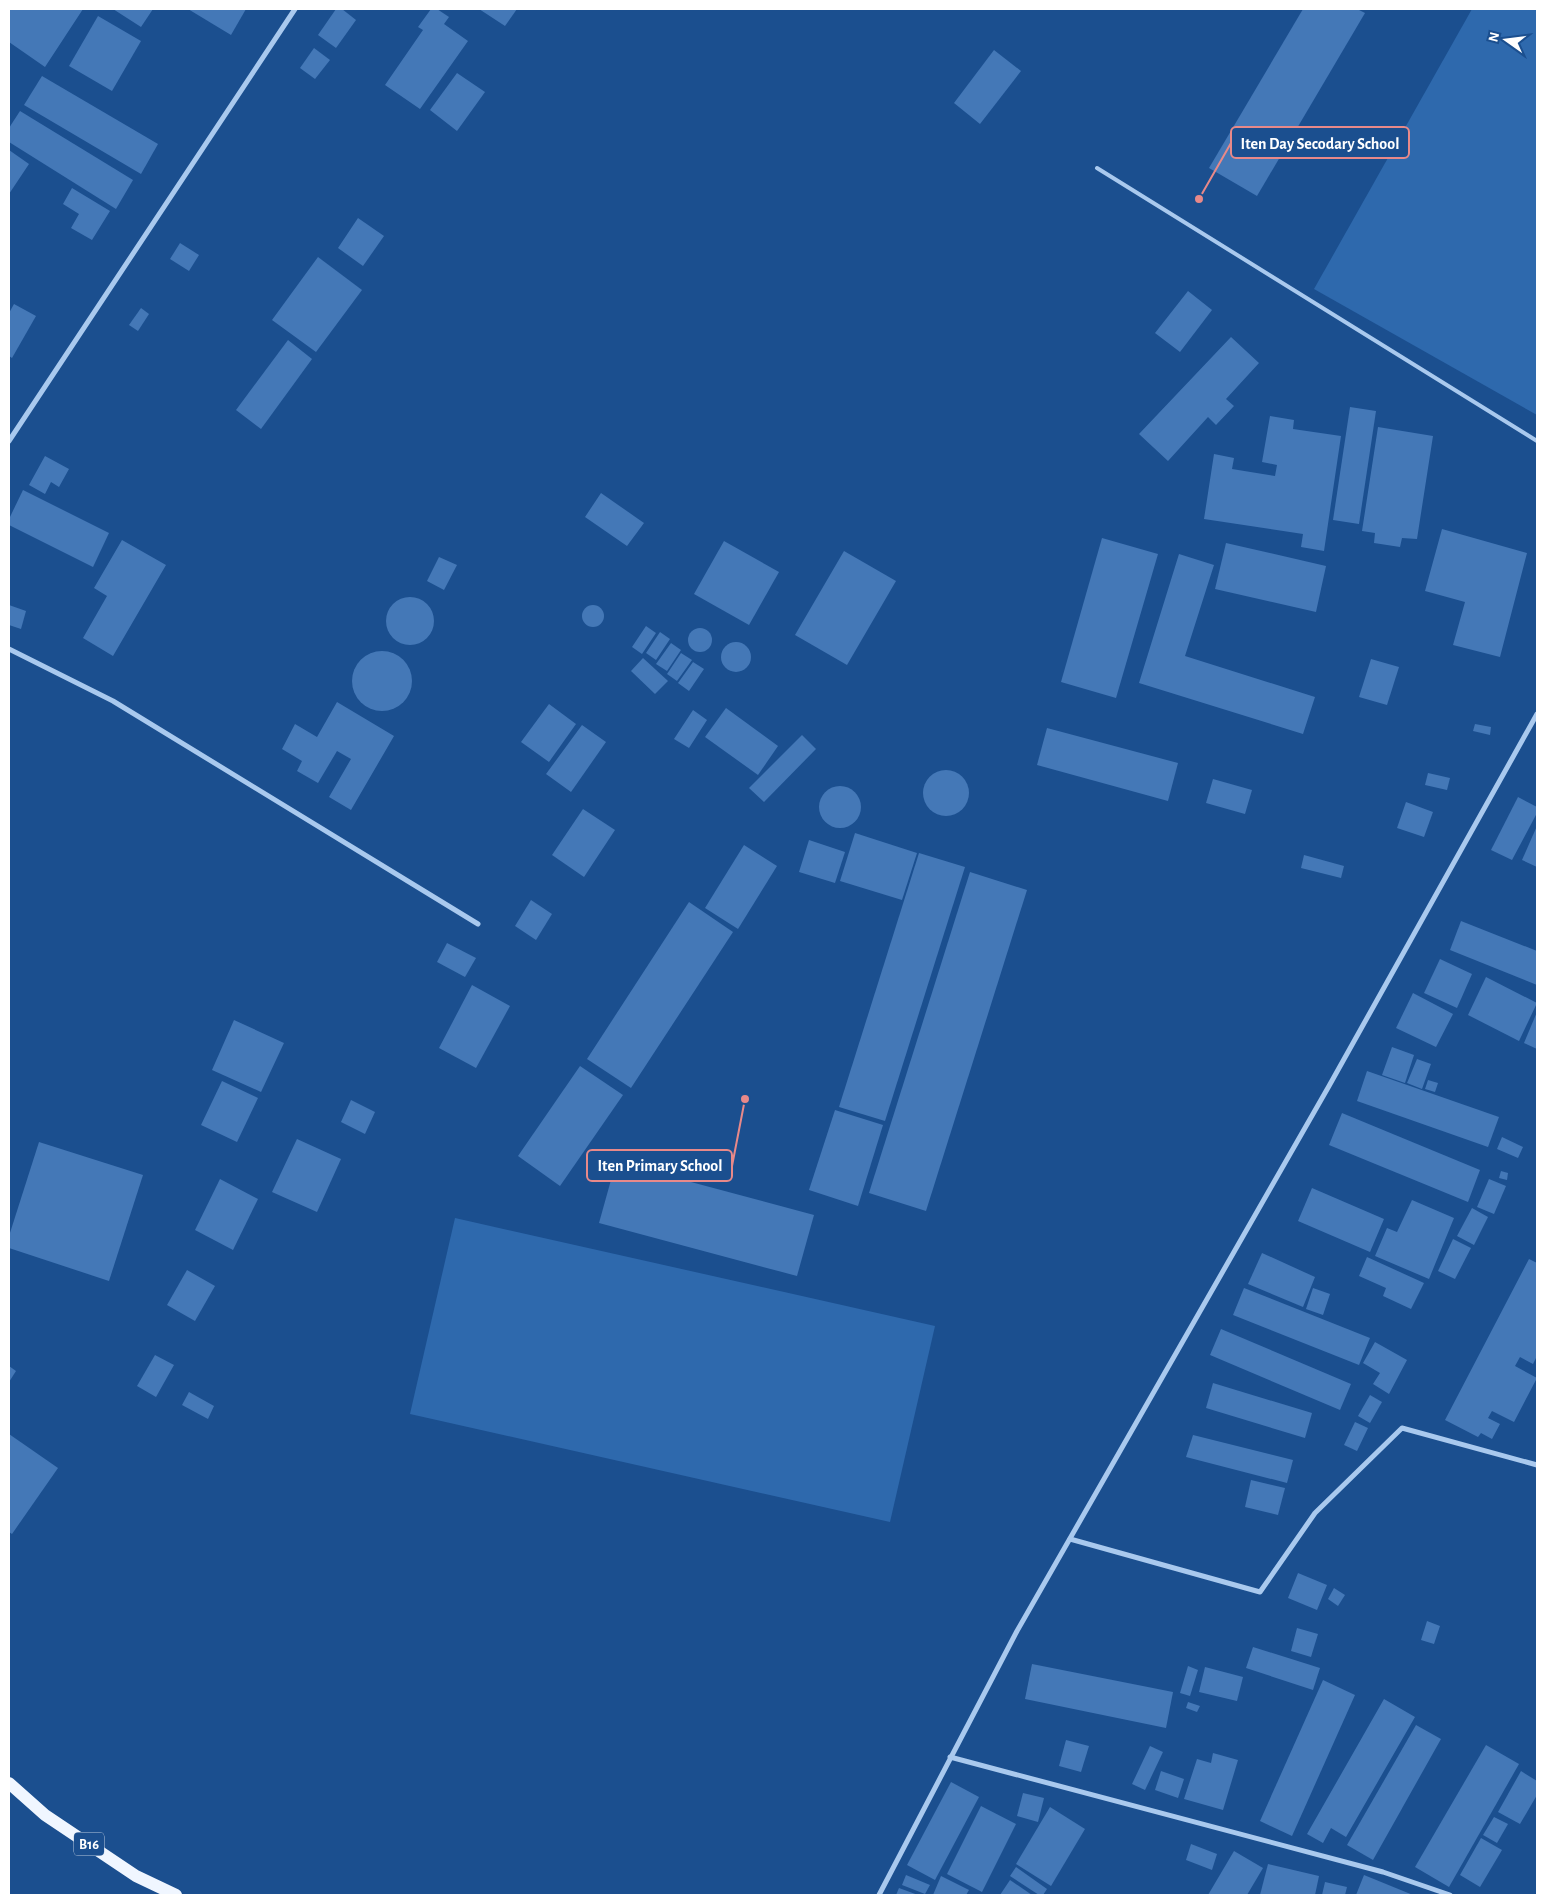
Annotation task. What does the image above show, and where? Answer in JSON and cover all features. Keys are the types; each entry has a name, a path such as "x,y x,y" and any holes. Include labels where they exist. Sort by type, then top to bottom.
{"main road":[{"name":"B16","path":"9,1783 45,1815 136,1876 176,1895"}],"street":[{"path":"9,441 295,9"},
{"path":"9,650 113,701 478,924"},
{"path":"879,1895 1017,1631 1286,1162 1537,714"},
{"path":"1070,1539 1260,1592 1315,1513 1402,1428 1537,1465"},
{"path":"950,1757 1383,1872 1450,1895"}],"lane":[{"path":"1097,168 1537,441"}],"shaded area":[{"path":"1472,9 1537,9 1537,415 1314,289"},
{"path":"455,1218 935,1326 890,1522 410,1414"}],"building":[{"path":"9,9 83,9 45,67 9,42"},
{"path":"113,9 153,9 141,27"},
{"path":"188,9 246,9 231,35"},
{"path":"336,9 342,9 356,20 336,48 318,35"},
{"path":"431,9 437,9 449,17 444,24 468,41 420,109 385,85 423,30 418,27"},
{"path":"479,9 517,9 505,26"},
{"path":"1303,9 1357,9 1365,13 1257,196 1209,168"},
{"path":"98,16 141,41 112,91 69,66"},
{"path":"314,48 330,60 315,79 300,68"},
{"path":"994,50 1021,71 980,124 954,103"},
{"path":"457,73 485,92 457,131 430,110"},
{"path":"42,76 158,144 141,174 24,105"},
{"path":"20,111 133,180 116,209 9,142 9,128"},
{"path":"9,150 29,164 9,194"},
{"path":"72,188 110,211 92,240 71,228 79,214 63,204"},
{"path":"358,218 384,236 363,266 338,248"},
{"path":"180,243 199,255 189,271 170,259"},
{"path":"318,257 362,290 316,352 272,320"},
{"path":"1188,291 1212,310 1180,352 1155,333"},
{"path":"14,304 36,316 12,358 9,356 9,313"},
{"path":"141,308 149,314 138,331 129,325"},
{"path":"1231,337 1259,363 1226,399 1234,406 1216,425 1208,417 1168,461 1139,434"},
{"path":"288,340 312,359 261,429 236,410"},
{"path":"1350,407 1376,411 1359,524 1333,520"},
{"path":"1270,416 1294,420 1293,429 1341,436 1324,551 1301,547 1303,534 1204,519 1214,454 1234,458 1232,469 1275,476 1277,465 1262,462"},
{"path":"1378,427 1433,436 1417,539 1402,538 1400,547 1374,543 1375,533 1362,531"},
{"path":"45,456 69,469 59,487 51,482 45,494 29,485"},
{"path":"23,490 109,533 93,567 9,525 9,519"},
{"path":"601,493 644,523 627,546 585,517"},
{"path":"1442,529 1527,553 1500,657 1453,645 1465,602 1425,591"},
{"path":"1102,538 1158,554 1116,698 1061,682"},
{"path":"122,540 166,565 113,656 83,638 107,596 94,588"},
{"path":"724,541 779,572 749,625 694,594"},
{"path":"1226,543 1326,566 1316,612 1215,589"},
{"path":"844,551 896,581 847,665 795,635"},
{"path":"1179,554 1214,565 1185,656 1315,697 1303,734 1139,683"},
{"path":"439,557 457,565 444,590 427,581"},
{"path":"405,597 415,597 427,604 434,616 434,626 427,638 415,645 405,645 397,641 390,634 386,626 386,616 390,608 397,601"},
{"path":"9,605 26,611 21,629 9,625"},
{"path":"593,605 601,608 604,616 601,624 593,627 585,624 582,616 585,608"},
{"path":"646,626 656,633 642,654 632,647"},
{"path":"700,628 705,629 711,635 711,645 705,651 700,652 695,651 689,645 688,640 689,635 695,629"},
{"path":"660,632 670,639 656,660 646,653"},
{"path":"736,642 742,643 750,651 750,663 742,671 736,672 730,671 722,663 721,657 722,651 730,643"},
{"path":"671,643 681,650 667,671 656,664"},
{"path":"376,651 388,651 404,659 410,669 412,681 410,693 404,703 388,711 376,711 360,703 352,687 352,675 360,659"},
{"path":"681,653 692,660 677,681 667,674"},
{"path":"643,658 668,681 655,694 631,671"},
{"path":"1371,659 1399,667 1387,705 1359,697"},
{"path":"693,662 704,669 689,691 678,683"},
{"path":"337,702 394,736 351,810 329,797 351,759 337,751 318,783 297,771 302,761 282,749 295,724 317,737"},
{"path":"549,704 576,724 549,762 521,742"},
{"path":"726,708 778,746 758,775 705,737"},
{"path":"693,710 707,720 689,748 674,739"},
{"path":"1475,724 1491,727 1490,735 1473,731"},
{"path":"582,725 606,742 571,792 546,774"},
{"path":"1047,728 1178,763 1168,801 1037,765"},
{"path":"802,735 816,749 764,802 749,788"},
{"path":"946,770 959,774 965,780 969,793 965,806 959,812 946,816 933,812 927,806 923,793 927,780 933,774"},
{"path":"1428,773 1450,778 1447,790 1425,785"},
{"path":"1213,779 1252,790 1245,814 1206,803"},
{"path":"840,786 855,792 861,807 855,822 840,828 825,822 819,807 825,792"},
{"path":"1518,797 1537,807 1537,813 1512,860 1491,850"},
{"path":"1406,802 1433,812 1424,837 1397,828"},
{"path":"583,809 615,830 584,877 552,855"},
{"path":"1537,826 1537,867 1522,860"},
{"path":"855,833 917,853 902,900 840,881"},
{"path":"809,840 845,852 835,883 799,872"},
{"path":"744,845 777,866 738,929 705,908"},
{"path":"919,853 965,867 885,1121 839,1107"},
{"path":"1304,855 1344,866 1341,878 1301,868"},
{"path":"970,872 1027,890 926,1211 869,1193"},
{"path":"531,900 552,914 536,940 515,926"},
{"path":"689,902 733,932 631,1088 587,1059"},
{"path":"1461,921 1537,951 1537,985 1450,950"},
{"path":"447,943 476,958 465,977 437,962"},
{"path":"1440,959 1472,974 1457,1008 1424,993"},
{"path":"1486,977 1537,1003 1519,1041 1468,1015"},
{"path":"472,985 510,1006 476,1068 439,1048"},
{"path":"1413,993 1453,1014 1436,1047 1396,1028"},
{"path":"1537,1012 1537,1049 1524,1043"},
{"path":"234,1020 284,1043 261,1092 212,1070"},
{"path":"1392,1047 1414,1055 1405,1083 1382,1075"},
{"path":"1417,1059 1431,1064 1422,1089 1407,1083"},
{"path":"580,1066 623,1095 560,1186 518,1156"},
{"path":"1367,1071 1499,1117 1488,1147 1357,1101"},
{"path":"1428,1080 1438,1083 1435,1092 1425,1089"},
{"path":"222,1081 258,1098 237,1142 201,1125"},
{"path":"351,1100 375,1112 365,1134 341,1122"},
{"path":"835,1110 883,1125 858,1206 809,1190"},
{"path":"1342,1113 1480,1170 1468,1202 1329,1145"},
{"path":"1502,1137 1523,1147 1518,1158 1497,1149"},
{"path":"297,1139 341,1159 317,1212 272,1192"},
{"path":"39,1142 143,1175 109,1281 9,1248 9,1236"},
{"path":"616,1162 814,1215 797,1276 599,1223"},
{"path":"1501,1171 1508,1173 1507,1180 1499,1178"},
{"path":"220,1179 258,1199 233,1250 195,1230"},
{"path":"1489,1179 1506,1186 1494,1214 1477,1207"},
{"path":"1312,1188 1384,1219 1370,1252 1298,1221"},
{"path":"1412,1200 1454,1218 1429,1279 1375,1256 1387,1228 1397,1232"},
{"path":"1472,1208 1488,1217 1474,1245 1457,1236"},
{"path":"1453,1239 1471,1248 1455,1279 1438,1271"},
{"path":"1262,1253 1315,1277 1303,1307 1248,1284"},
{"path":"1367,1257 1424,1283 1411,1309 1383,1296 1386,1288 1359,1276"},
{"path":"1529,1259 1537,1263 1537,1356 1533,1364 1520,1357 1515,1366 1537,1378 1514,1422 1492,1411 1488,1418 1500,1424 1492,1439 1481,1433 1478,1437 1445,1420"},
{"path":"187,1270 215,1286 195,1321 167,1305"},
{"path":"1244,1288 1370,1338 1359,1365 1233,1315"},
{"path":"1313,1288 1330,1294 1323,1315 1306,1309"},
{"path":"1221,1329 1351,1384 1340,1410 1210,1355"},
{"path":"1375,1342 1407,1360 1389,1394 1373,1384 1380,1373 1363,1363"},
{"path":"155,1355 174,1365 156,1397 137,1386"},
{"path":"9,1366 16,1371 9,1382"},
{"path":"1213,1383 1312,1413 1305,1438 1206,1408"},
{"path":"189,1392 214,1406 208,1419 182,1405"},
{"path":"1370,1395 1382,1402 1370,1423 1358,1416"},
{"path":"1355,1422 1368,1428 1357,1451 1344,1445"},
{"path":"9,1434 58,1468 12,1534 9,1532"},
{"path":"1193,1435 1293,1460 1287,1483 1186,1457"},
{"path":"1251,1480 1285,1488 1278,1515 1245,1507"},
{"path":"1298,1573 1327,1585 1317,1610 1288,1598"},
{"path":"1334,1588 1345,1595 1338,1606 1328,1599"},
{"path":"1427,1621 1440,1626 1434,1644 1421,1640"},
{"path":"1297,1628 1318,1634 1311,1657 1291,1651"},
{"path":"1253,1647 1320,1668 1313,1690 1246,1668"},
{"path":"1032,1664 1173,1692 1166,1728 1025,1699"},
{"path":"1188,1666 1198,1670 1190,1696 1180,1693"},
{"path":"1205,1667 1243,1677 1237,1701 1199,1692"},
{"path":"1323,1680 1355,1695 1292,1836 1260,1821"},
{"path":"1384,1699 1415,1717 1346,1837 1331,1828 1323,1843 1307,1834"},
{"path":"1188,1702 1200,1706 1197,1712 1186,1708"},
{"path":"1416,1725 1441,1739 1373,1860 1347,1845"},
{"path":"1066,1740 1089,1746 1081,1772 1059,1766"},
{"path":"1486,1745 1519,1764 1449,1887 1415,1867"},
{"path":"1150,1746 1163,1752 1145,1790 1132,1784"},
{"path":"1213,1753 1238,1760 1223,1810 1184,1799 1197,1759 1211,1763"},
{"path":"1161,1771 1184,1779 1178,1798 1155,1790"},
{"path":"1521,1771 1537,1781 1537,1795 1520,1824 1498,1812"},
{"path":"951,1782 979,1797 935,1880 907,1865"},
{"path":"1023,1793 1044,1798 1038,1822 1017,1816"},
{"path":"981,1806 1016,1824 982,1892 947,1874"},
{"path":"1050,1807 1085,1829 1051,1886 1016,1864"},
{"path":"1494,1817 1508,1824 1497,1843 1483,1835"},
{"path":"1481,1838 1502,1850 1480,1887 1460,1875"},
{"path":"1191,1844 1217,1854 1212,1870 1186,1860"},
{"path":"1234,1851 1263,1868 1247,1895 1208,1895"},
{"path":"1268,1864 1319,1876 1315,1895 1260,1895"},
{"path":"1016,1867 1047,1889 1043,1895 1039,1895 1010,1876"},
{"path":"906,1875 930,1885 925,1894 902,1885"},
{"path":"1364,1875 1413,1895 1356,1895"},
{"path":"941,1876 969,1890 966,1895 933,1895"},
{"path":"1010,1880 1032,1895 1000,1895"},
{"path":"1325,1882 1347,1887 1345,1895 1322,1895"},
{"path":"899,1888 918,1895 896,1895"}],"place":[{"name":"Iten Day Secodary School","path":"1199,199"},
{"name":"Iten Primary School","path":"745,1099"}]}
